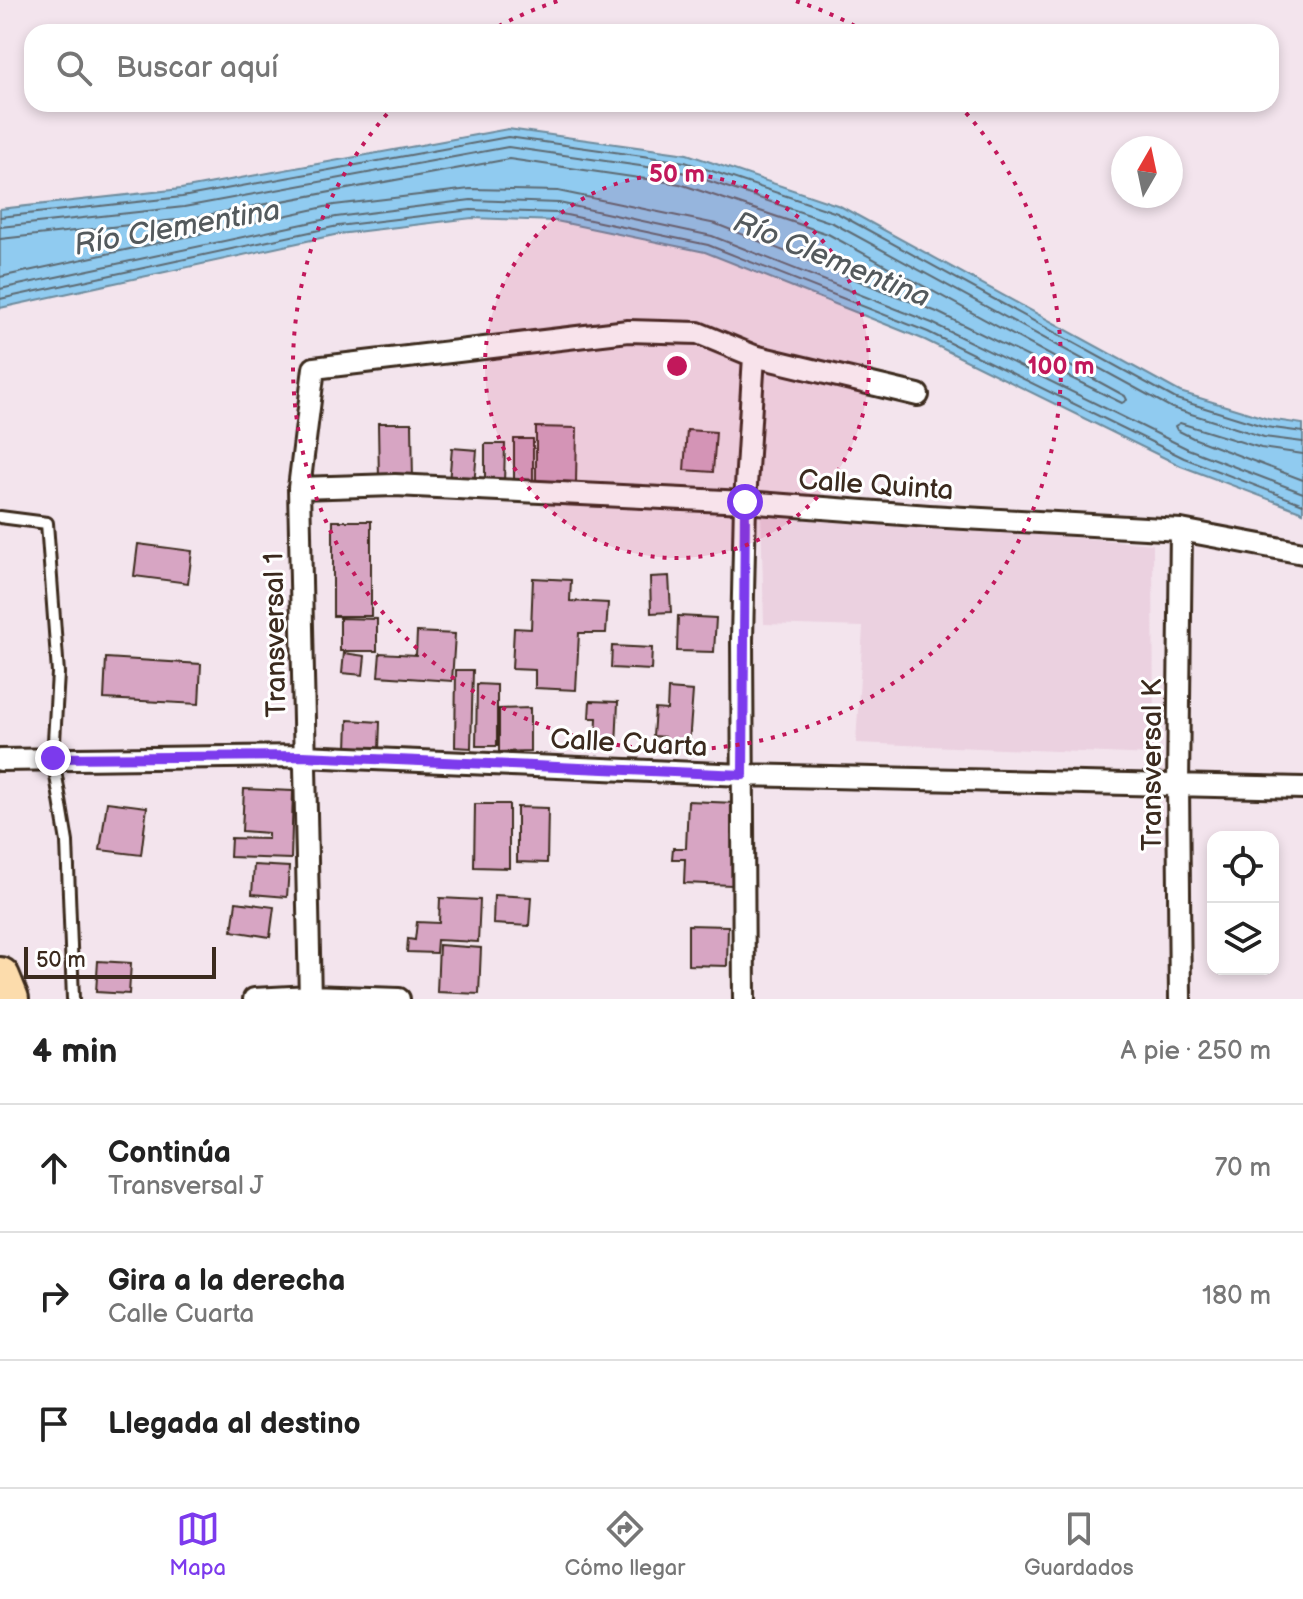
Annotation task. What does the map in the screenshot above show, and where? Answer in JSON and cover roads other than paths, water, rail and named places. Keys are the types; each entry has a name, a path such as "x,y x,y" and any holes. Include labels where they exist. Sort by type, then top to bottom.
{"highway":[{"path":"0,977 9,999"}],"street":[{"name":"Transversal 1","path":"310,998 299,488 314,368 628,331 698,333 754,356"},
{"path":"744,999 745,502 754,356 918,395"},
{"name":"Calle Quinta","path":"299,488 395,485 745,502 1181,530 1303,553"},
{"name":"Transversal K","path":"1180,999 1178,785 1181,530"},
{"name":"Calle Cuarta","path":"0,760 303,756 743,775 1303,788"},
{"path":"254,999 399,999"}],"lane":[{"path":"0,517 47,523 58,673 53,758 67,842 73,999"}],"water":[{"name":"Río Clementina","path":"508,129 687,154 840,206 1180,392 1268,419 1303,424 1303,512 1181,466 925,340 705,252 556,221 472,218 339,234 0,308 0,209 181,189"}]}
